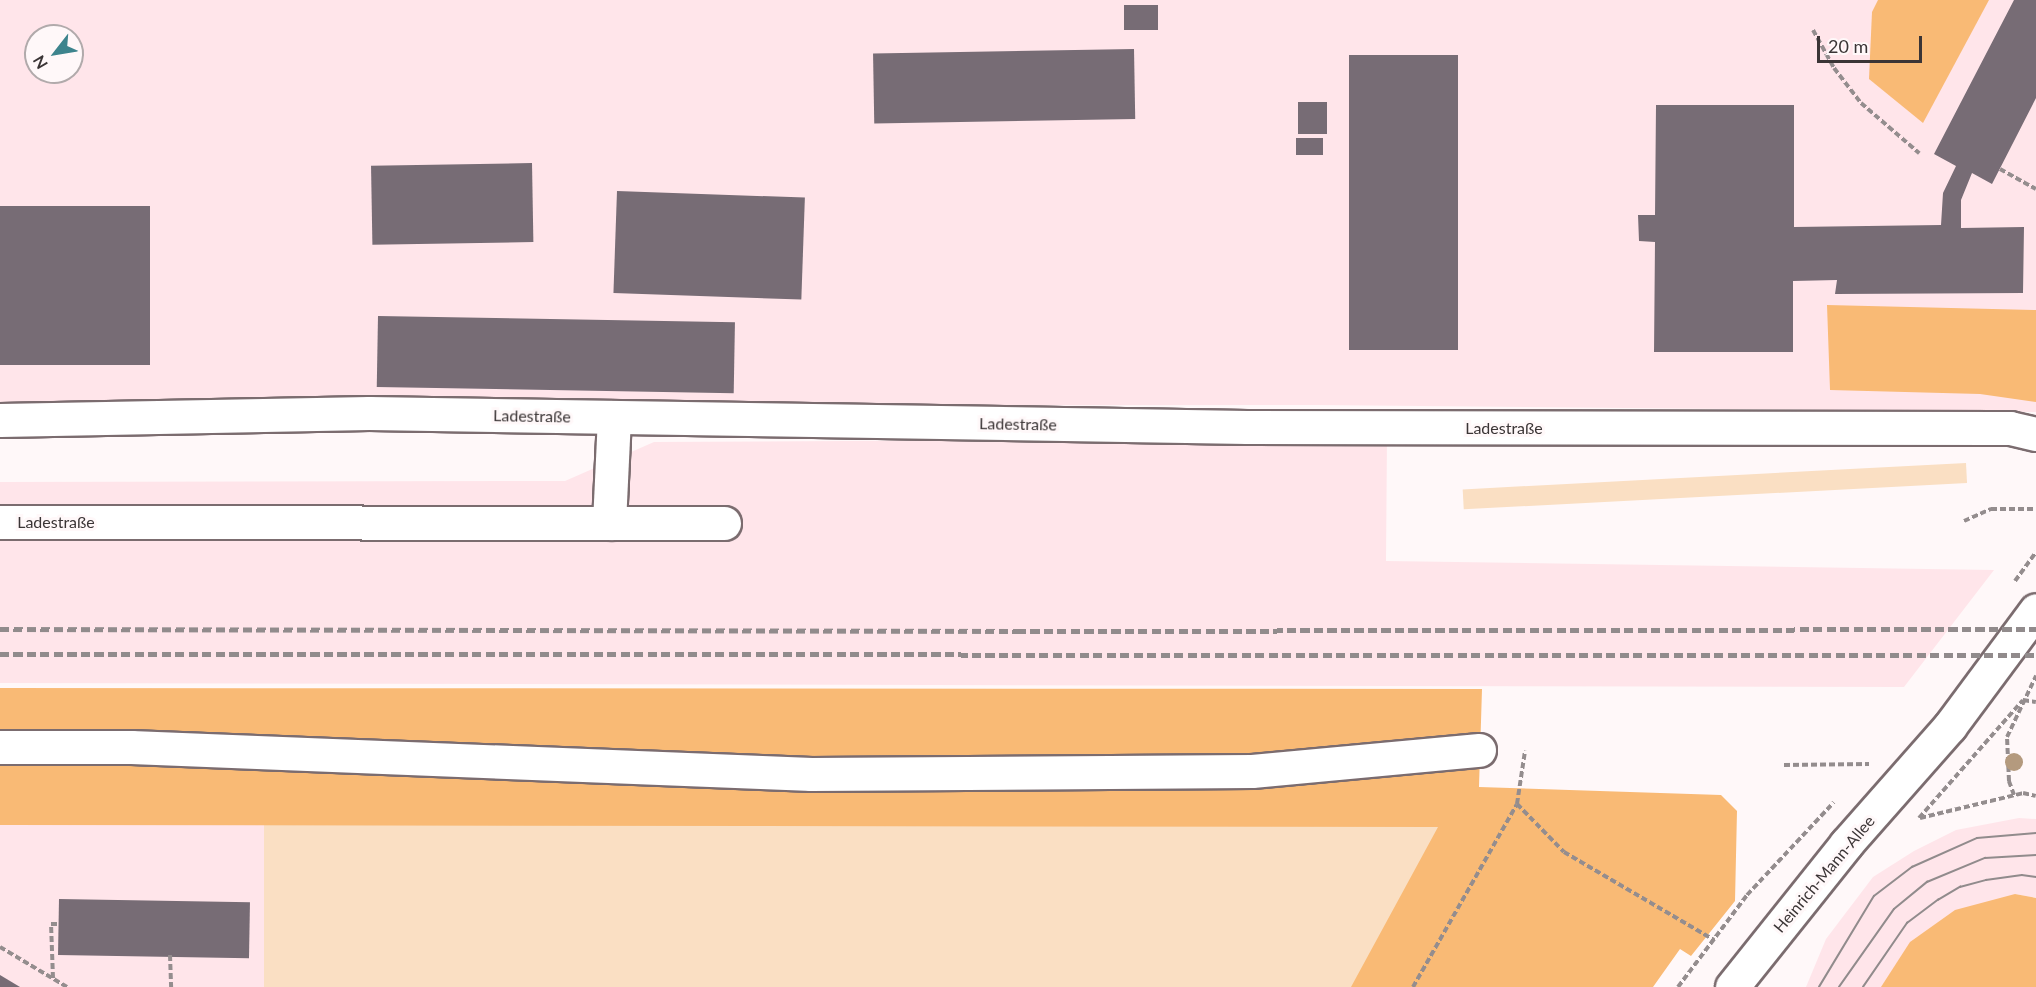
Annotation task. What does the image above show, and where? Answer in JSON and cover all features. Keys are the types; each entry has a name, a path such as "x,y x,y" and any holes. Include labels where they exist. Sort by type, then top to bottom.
{"street":[{"name":"Ladestraße","path":"0,420 369,413 1265,428 2010,428 2036,434"},
{"path":"609,523 614,417"},
{"name":"Ladestraße","path":"0,522 724,523"},
{"name":"Heinrich-Mann-Allee","path":"1732,987 1846,844 1920,763 2005,655 2036,610"},
{"path":"0,747 131,747 811,774 1251,771 1479,750"}],"path":[{"path":"1813,30 1834,68 1861,103 1919,153"},
{"path":"2000,169 2036,189"},
{"path":"1964,521 1992,509 2036,509"},
{"path":"2014,795 2009,781 2007,737 2036,676"},
{"path":"2023,700 2036,702"},
{"path":"2023,700 1919,818 2022,793 2036,796"},
{"path":"1413,987 1517,804 1525,751"},
{"path":"1784,765 1870,764 1862,772"},
{"path":"1678,987 1779,858 1838,797"},
{"path":"1517,804 1564,852 1714,940"},
{"path":"53,979 51,924 59,924"},
{"path":"0,947 67,987"},
{"path":"170,955 171,987"}],"shaded area":[{"path":"0,0 2036,0 2036,412 1316,405 0,406"},
{"path":"1878,0 1989,0 1923,123 1869,79 1872,12"},
{"path":"1827,305 2036,310 2036,402 1980,394 1830,390"},
{"path":"1387,438 1386,561 1994,570 1904,687 0,683 0,482 565,481 654,442"},
{"path":"1966,463 1967,483 1464,509 1463,489"},
{"path":"0,688 1482,689 1479,787 1721,795 1737,811 1735,901 1691,956 1680,949 1653,987 1351,987 1438,827 0,825"},
{"path":"2019,818 2036,819 2036,898 2015,894 1882,987 1806,987 1826,939 1873,877 1914,851 1956,830"},
{"path":"0,825 264,825 264,987 0,987"},
{"path":"264,825 1438,825 1438,987 264,987"},
{"path":"2015,894 2036,898 2036,987 1881,987 1910,942 1955,910"}],"building":[{"path":"2014,0 2036,0 2036,98 1992,184 1972,173 1961,200 1961,228 2024,227 2023,293 1835,294 1837,280 1793,281 1793,352 1654,352 1655,242 1639,241 1638,215 1655,215 1656,105 1794,105 1794,227 1941,225 1943,193 1956,166 1934,154"},
{"path":"1124,5 1158,5 1158,30 1124,30"},
{"path":"1134,49 1135,119 874,124 873,54"},
{"path":"1349,55 1458,55 1458,350 1349,350"},
{"path":"1298,102 1327,102 1327,134 1298,134"},
{"path":"1296,138 1323,138 1323,155 1296,155"},
{"path":"532,163 533,242 372,245 371,166"},
{"path":"617,191 805,198 801,299 613,293"},
{"path":"0,206 150,206 150,365 0,365"},
{"path":"378,316 735,322 734,393 377,387"},
{"path":"59,899 250,902 249,958 58,955"},
{"path":"0,975 20,987 0,987"}],"tram line":[{"path":"1819,987 1874,896 1912,867 1977,838 2036,833"},
{"path":"1839,987 1894,909 1927,882 1985,858 2036,855"},
{"path":"1863,987 1907,923 1938,900 1960,887 1986,880 2022,875 2036,877"}],"railway":[{"path":"0,629 1017,631 2036,629"},
{"path":"0,654 2036,655"}]}
